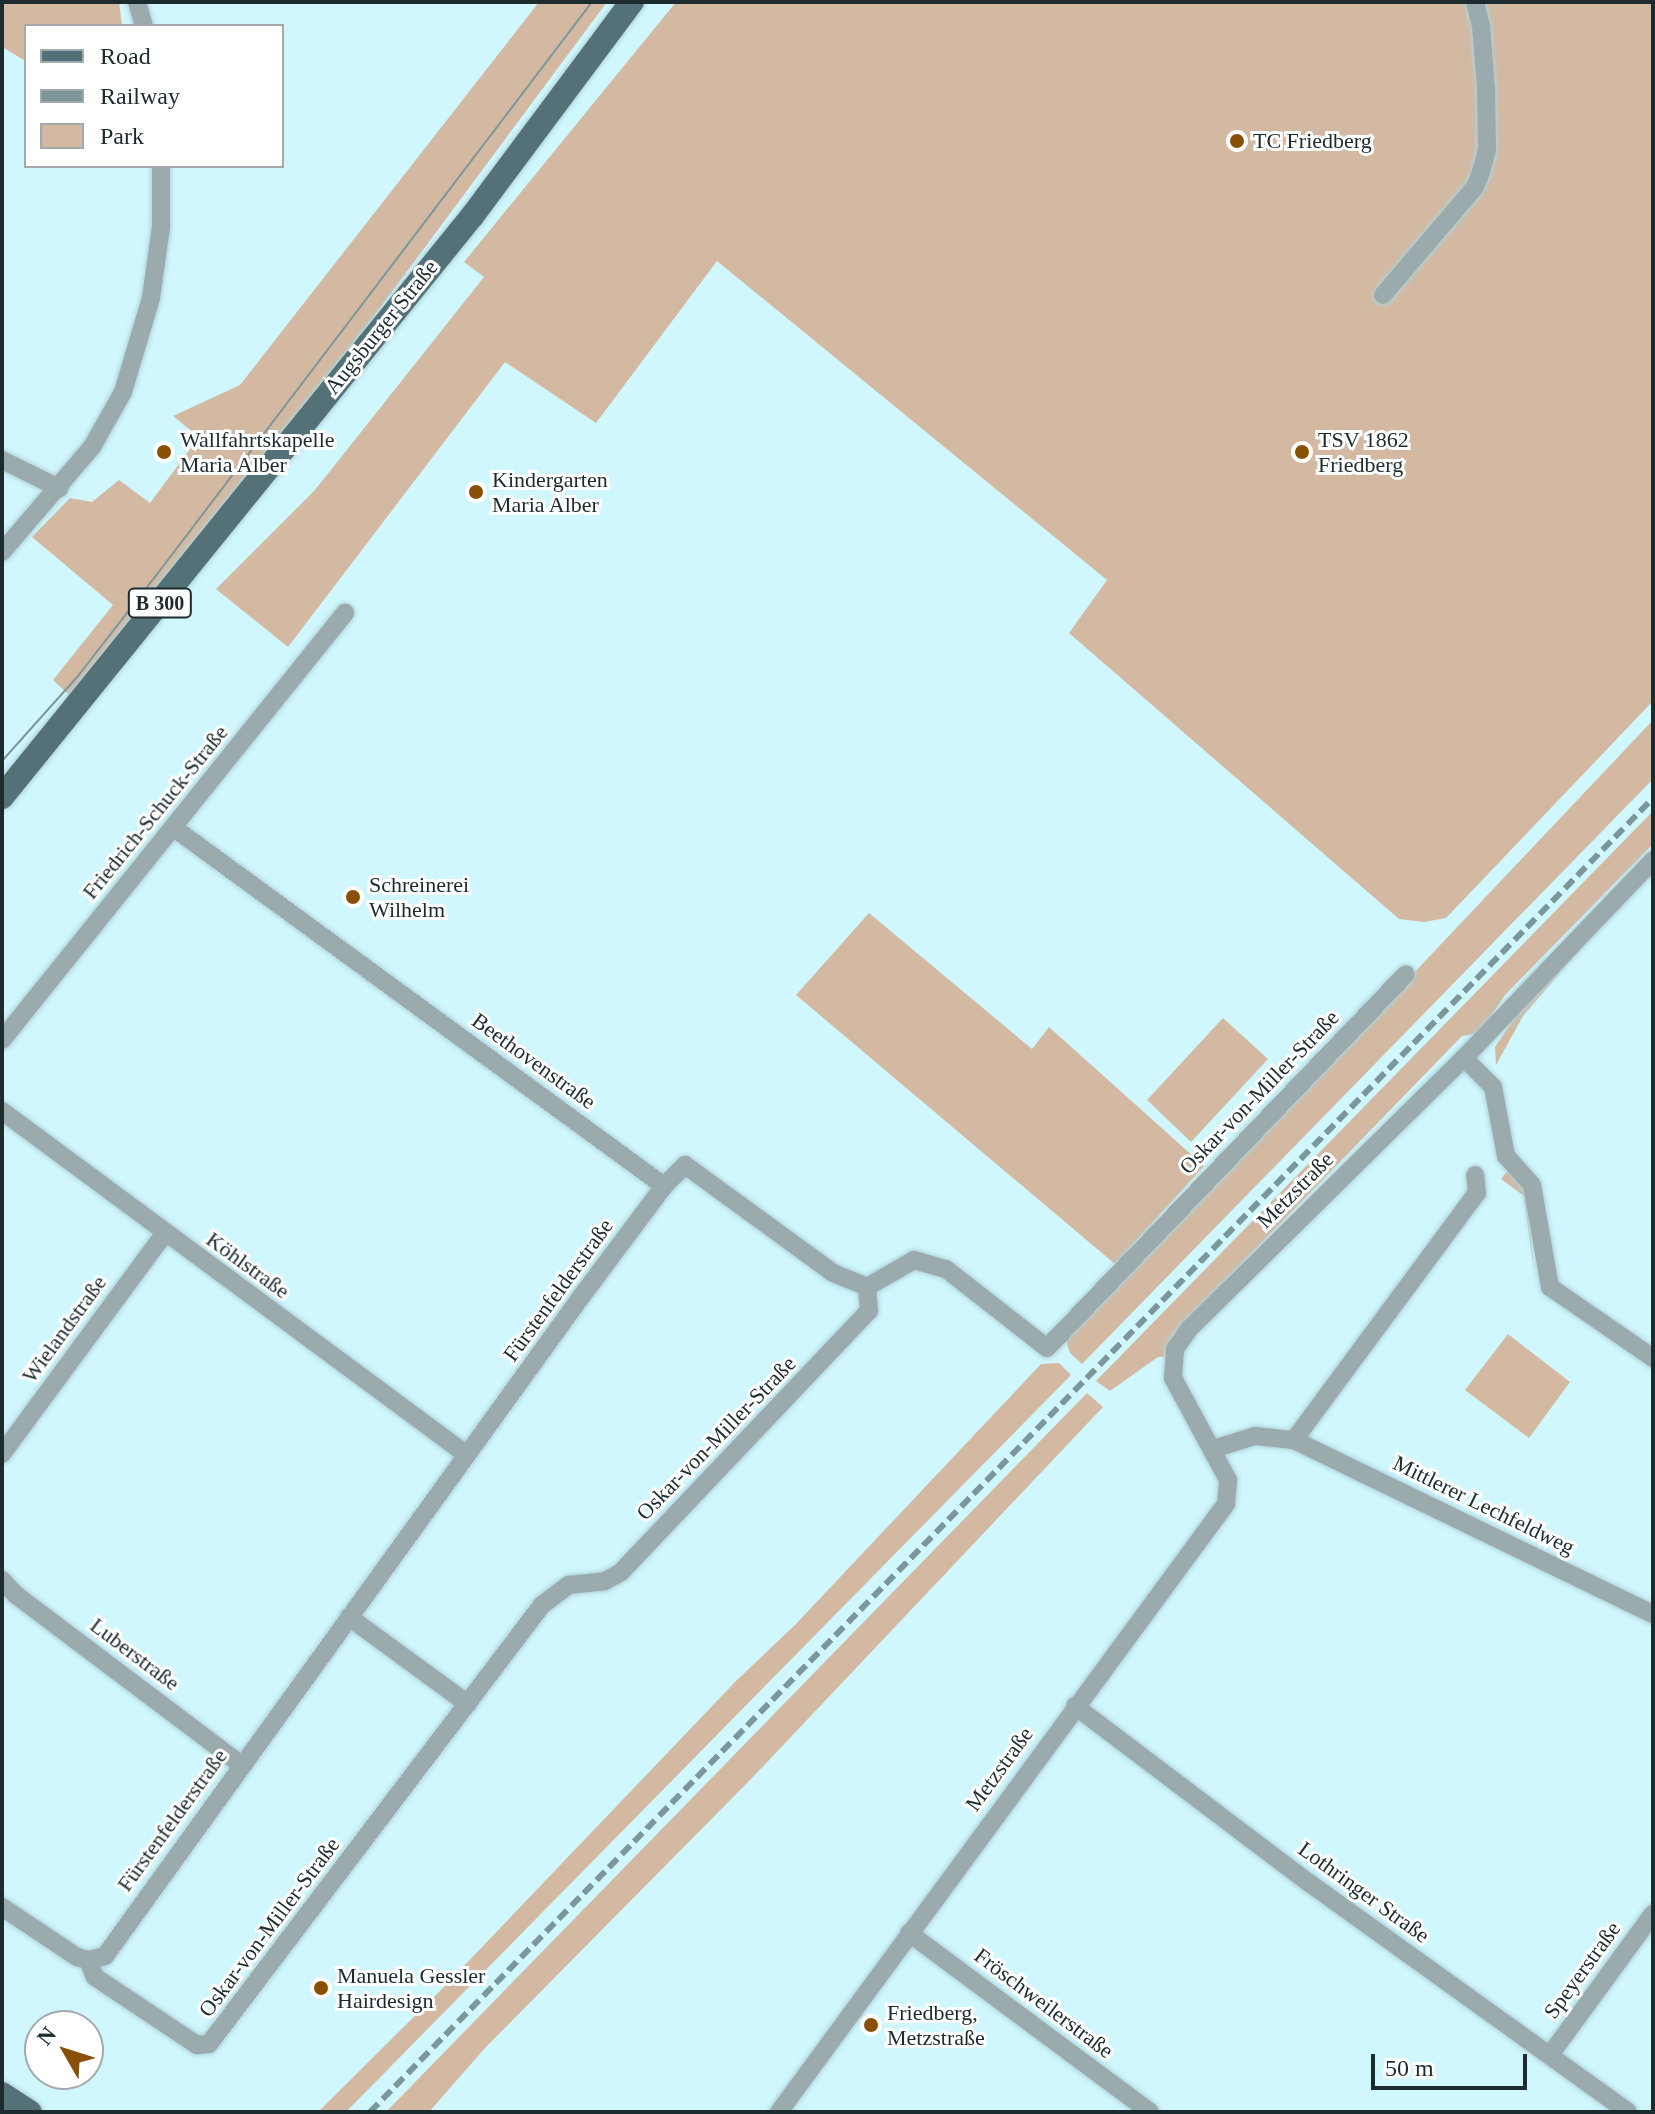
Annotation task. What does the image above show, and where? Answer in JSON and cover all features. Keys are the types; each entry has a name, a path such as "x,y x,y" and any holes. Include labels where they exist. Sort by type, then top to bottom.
{"main road":[{"name":"Augsburger Straße","path":"2,797 473,215 632,2"},
{"path":"2,2094 30,2112"}],"street":[{"path":"137,2 143,24"},
{"path":"1383,295 1475,187 1481,172 1487,149 1486,88 1481,26 1475,2"},
{"path":"2,552 92,447 123,392 151,298 161,227 161,168"},
{"path":"2,460 59,488"},
{"name":"Friedrich-Schuck-Straße","path":"2,1040 345,613"},
{"name":"Beethovenstraße","path":"174,828 664,1186"},
{"name":"Metzstraße","path":"779,2112 1226,1504 1230,1486 1173,1378 1175,1349 1189,1329 1464,1058 1653,860"},
{"name":"Oskar-von-Miller-Straße","path":"88,1960 95,1977 197,2045 209,2044 542,1605 569,1585 605,1581 621,1572 869,1311 867,1287 914,1260 946,1269 1047,1348 1406,974"},
{"path":"1464,1058 1493,1087 1506,1156 1532,1185 1550,1287 1653,1358"},
{"name":"Köhlstraße","path":"2,1111 467,1455"},
{"path":"664,1186 685,1165 833,1273 867,1287"},
{"path":"1213,1449 1255,1436 1294,1440 1477,1193 1475,1175"},
{"name":"Fürstenfelderstraße","path":"88,1960 105,1956 664,1186"},
{"name":"Wielandstraße","path":"2,1454 165,1233"},
{"name":"Mittlerer Lechfeldweg","path":"1294,1440 1653,1614"},
{"name":"Luberstraße","path":"2,1580 16,1595 242,1765"},
{"path":"349,1617 468,1704"},
{"name":"Lothringer Straße","path":"1075,1706 1308,1882 1628,2112"},
{"path":"2,1907 77,1957 88,1960"},
{"name":"Speyerstraße","path":"1550,2055 1653,1914"},
{"name":"Fröschweilerstraße","path":"909,1933 1150,2112"}],"green space":[{"path":"2,2 119,2 122,24 24,24 24,60 2,47"},
{"path":"539,2 607,2 365,328 69,695 53,680 113,605 32,537 70,498 92,502 119,480 150,503 199,437 173,416 240,385"},
{"name":"TSV 1862 Friedberg","path":"676,2 1653,2 1653,701 1446,918 1424,922 1399,919 1069,633 1107,580 717,261 596,423 505,362 288,647 216,589 315,490 484,277 464,262"},
{"path":"1653,720 1653,779 1082,1364 1070,1353 1066,1341"},
{"path":"1653,811 1653,844 1505,995 1480,1033 1462,1036 1172,1335 1164,1357 1158,1357 1110,1391 1096,1381"},
{"path":"869,913 1032,1049 1049,1027 1204,1166 1115,1264 796,995"},
{"path":"1588,940 1523,1016 1496,1065 1495,1047 1525,1002"},
{"path":"1223,1018 1268,1059 1191,1142 1147,1100"},
{"path":"1509,1169 1524,1183 1536,1286 1524,1196 1501,1179"},
{"path":"1508,1334 1570,1382 1529,1438 1465,1390"},
{"path":"1059,1363 1071,1375 346,2112 318,2112 442,1989 736,1681 795,1625 1041,1364"},
{"path":"1087,1393 1103,1407 752,1778 485,2048 429,2112 386,2112"}],"tram line":[{"path":"2,761 78,676 592,2"}],"railway":[{"path":"370,2112 1653,798"}],"place":[{"name":"TC Friedberg","path":"1237,141"},
{"name":"Wallfahrtskapelle Maria Alber","path":"164,452"},
{"name":"TSV 1862 Friedberg","path":"1302,452"},
{"name":"Kindergarten Maria Alber","path":"476,492"},
{"name":"Schreinerei Wilhelm","path":"353,897"},
{"name":"Manuela Gessler Hairdesign","path":"321,1988"},
{"name":"Friedberg, Metzstraße","path":"871,2025"}]}
